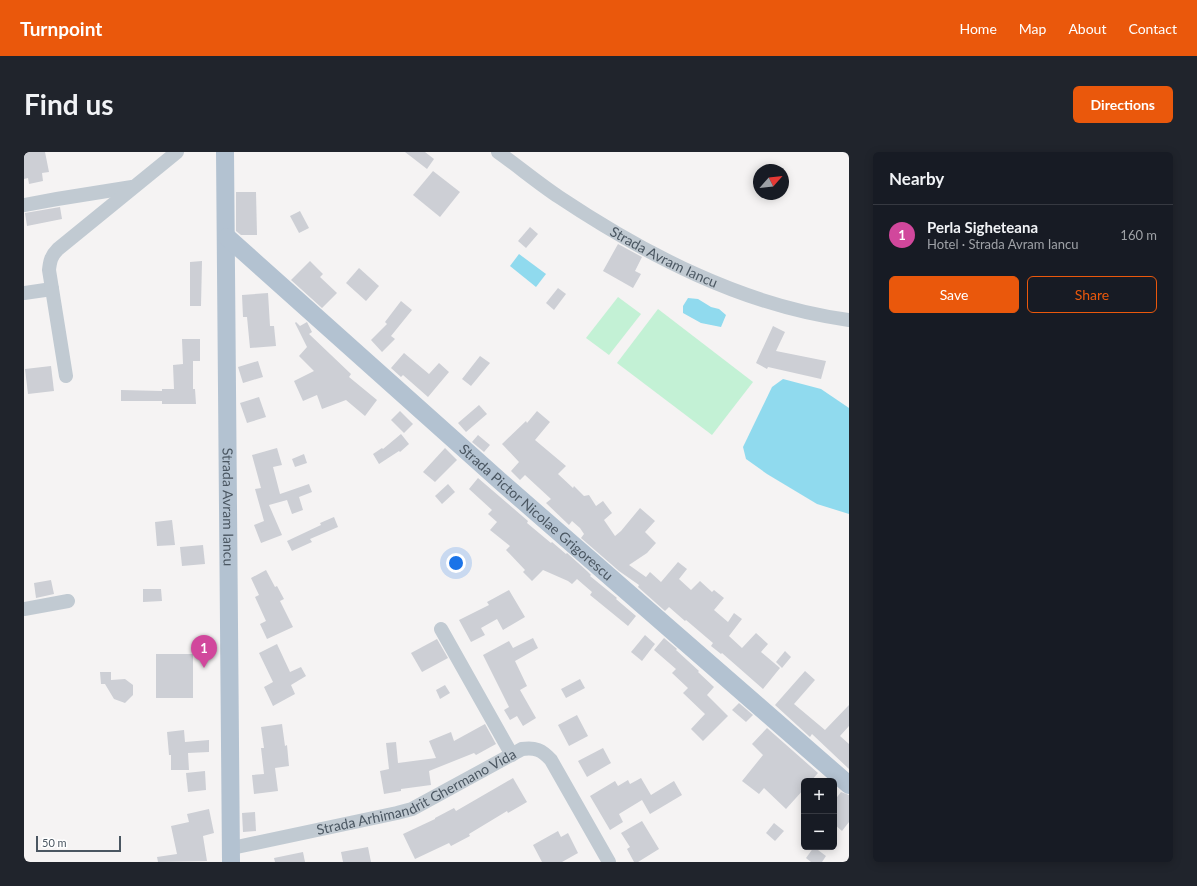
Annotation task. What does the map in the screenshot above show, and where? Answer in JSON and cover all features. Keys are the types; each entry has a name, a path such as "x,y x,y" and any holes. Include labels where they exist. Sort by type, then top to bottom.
{"main road":[{"name":"Strada Avram Iancu","path":"226,152 232,855"},
{"name":"Strada Pictor Nicolae Grigorescu","path":"227,236 506,486 849,785"}],"street":[{"path":"66,376 49,270 50,260 58,249 177,152"},
{"name":"Strada Avram Iancu","path":"498,152 558,196 623,238 693,273 751,296 791,308 849,320"},
{"path":"24,205 134,187"},
{"path":"24,293 52,289"},
{"path":"24,609 68,601"},
{"path":"441,629 512,755"},
{"name":"Strada Arhimandrit Ghermano Vida","path":"232,855 412,809 522,749 530,748 538,749 548,756 609,862"}],"green space":[{"path":"618,297 641,314 609,355 586,338"},
{"path":"658,309 753,382 712,435 617,363"}],"water":[{"path":"519,254 546,274 536,287 510,266"},
{"path":"688,298 698,299 711,307 719,309 726,315 721,327 701,323 683,313 683,306"},
{"path":"783,379 821,389 849,408 849,514 817,504 767,474 746,459 743,447 772,387"}],"building":[{"path":"45,152 49,172 42,173 43,181 29,184 28,178 24,179 24,153"},
{"path":"405,152 425,152 434,159 427,169"},
{"path":"433,171 460,192 440,217 413,195"},
{"path":"236,192 256,192 257,235 241,235 236,231"},
{"path":"60,207 62,219 27,226 25,213"},
{"path":"300,211 309,228 299,233 290,216"},
{"path":"530,227 538,234 526,248 518,241"},
{"path":"618,244 642,257 635,271 641,274 633,288 603,271"},
{"path":"202,261 201,306 190,306 190,262"},
{"path":"310,261 323,274 320,277 337,293 322,308 291,280"},
{"path":"359,268 379,286 366,301 346,283"},
{"path":"558,288 566,294 554,310 546,303"},
{"path":"268,293 270,326 274,326 276,346 250,348 247,317 243,317 242,295"},
{"path":"401,301 412,310 391,336 395,339 382,352 371,340 387,324 385,322"},
{"path":"296,322 300,326 307,322 312,332 309,334 351,374 349,377 377,400 365,416 346,400 322,409 317,395 303,401 294,381 314,371 299,356 307,347 295,323"},
{"path":"773,326 785,332 776,351 826,361 821,379 768,367 767,369 756,363"},
{"path":"182,339 200,339 200,361 193,361 193,389 195,389 196,404 162,404 162,401 121,401 121,390 162,391 162,389 174,389 173,365 183,364"},
{"path":"404,353 429,374 439,363 449,372 428,397 403,375 401,377 391,368"},
{"path":"480,356 490,363 471,386 462,379"},
{"path":"258,361 263,377 243,383 238,367"},
{"path":"51,366 54,391 28,394 25,369"},
{"path":"259,397 266,417 247,423 240,403"},
{"path":"479,405 487,414 466,432 458,423"},
{"path":"400,411 413,424 404,433 391,420"},
{"path":"537,411 550,422 535,440 566,466 558,474 573,488 574,486 584,496 589,495 596,506 603,501 612,513 604,520 615,536 640,508 655,521 645,532 656,543 647,553 629,565 646,577 650,572 661,582 678,562 687,569 679,579 691,590 700,581 712,592 714,590 724,598 714,610 728,622 734,613 742,619 729,636 742,648 756,633 768,644 761,652 780,668 763,689 722,653 721,654 711,646 713,643 686,620 685,621 669,607 665,611 638,587 639,585 619,571 581,538 584,534 580,528 572,521 569,525 546,503 551,499 525,475 520,480 511,471 519,462 502,444 526,421 527,423"},
{"path":"401,434 409,444 400,452 399,451 379,464 373,454 382,448 383,449"},
{"path":"478,435 490,445 484,452 472,442"},
{"path":"277,448 282,465 273,467 280,494 309,484 312,492 299,497 303,510 292,514 287,500 269,505 282,535 261,543 254,525 264,521 255,489 261,488 252,455"},
{"path":"445,448 457,460 435,482 423,472"},
{"path":"304,454 307,463 295,467 292,459"},
{"path":"478,478 528,521 527,523 551,543 552,542 566,554 567,553 591,575 590,576 636,616 628,626 590,595 592,592 577,579 572,584 543,570 532,581 523,572 525,570 506,550 510,546 490,530 497,522 488,514 492,510 469,489"},
{"path":"448,484 455,492 442,504 435,496"},
{"path":"334,517 338,527 310,539 312,542 292,551 287,541 321,525 320,523"},
{"path":"172,520 175,545 157,546 155,522"},
{"path":"203,545 205,564 182,566 180,547"},
{"path":"266,570 275,587 277,586 284,599 280,601 293,627 267,639 260,624 266,621 255,597 259,595 251,578"},
{"path":"51,580 54,594 36,598 34,583"},
{"path":"143,589 161,589 162,601 143,602"},
{"path":"509,590 525,617 503,630 497,619 481,628 485,635 471,642 459,620 489,605 487,602"},
{"path":"645,635 655,644 642,661 631,652"},
{"path":"533,638 538,648 515,661 527,686 520,690 536,718 523,726 517,716 510,720 504,710 509,707 483,655 509,641 513,648"},
{"path":"664,638 677,649 676,650 714,687 707,695 728,716 703,741 691,729 705,714 683,693 688,688 672,673 676,669 654,650"},
{"path":"437,639 448,658 422,672 411,653"},
{"path":"277,644 290,672 301,667 306,676 291,685 295,694 273,706 264,687 273,682 259,653"},
{"path":"785,651 791,657 782,668 776,662"},
{"path":"156,654 193,654 193,698 156,698"},
{"path":"805,671 815,680 794,704 825,730 849,705 849,726 840,736 849,744 849,769 812,734 810,737 775,705"},
{"path":"100,672 111,672 111,680 125,679 133,685 133,695 125,703 114,699 105,684 101,684"},
{"path":"580,679 585,688 566,698 561,689"},
{"path":"445,685 450,693 440,699 436,690"},
{"path":"739,703 753,715 746,722 732,710"},
{"path":"577,715 588,736 569,746 558,725"},
{"path":"282,724 285,746 287,745 289,766 275,768 278,791 254,794 252,775 264,774 261,748 264,748 261,727"},
{"path":"485,724 496,744 476,755 474,753 429,771 431,785 401,789 401,791 384,794 380,771 389,769 386,743 396,742 398,763 436,758 429,741 451,732 454,741"},
{"path":"767,728 818,773 814,778 801,778 801,792 786,809 764,788 759,794 742,781 763,755 752,744"},
{"path":"184,730 185,742 209,740 209,752 188,753 189,770 171,770 171,755 169,755 167,732"},
{"path":"603,748 611,763 587,777 578,761"},
{"path":"205,771 206,790 188,792 186,773"},
{"path":"513,778 527,802 508,813 507,811 469,834 470,836 451,846 449,843 415,859 403,834 454,808 456,811"},
{"path":"641,778 651,795 674,781 682,795 650,814 642,800 619,814 623,822 610,830 590,796 615,781 618,786 628,780 630,784"},
{"path":"841,792 849,795 849,822 842,831 837,827 837,797"},
{"path":"209,809 214,833 203,836 207,861 158,862 157,857 177,854 171,826 189,822 187,814"},
{"path":"255,812 256,831 243,832 242,813"},
{"path":"642,821 659,849 638,862 634,862 627,849 630,847 621,833"},
{"path":"774,823 784,831 775,841 766,833"},
{"path":"558,831 561,837 568,833 578,853 562,862 542,862 533,845"},
{"path":"368,847 371,862 343,862 341,852"},
{"path":"812,850 818,850 826,856 822,862 811,862 806,858"},
{"path":"303,852 305,862 275,862 274,858"}],"place":[{"name":"Perla Sigheteana","path":"204,668"}]}
